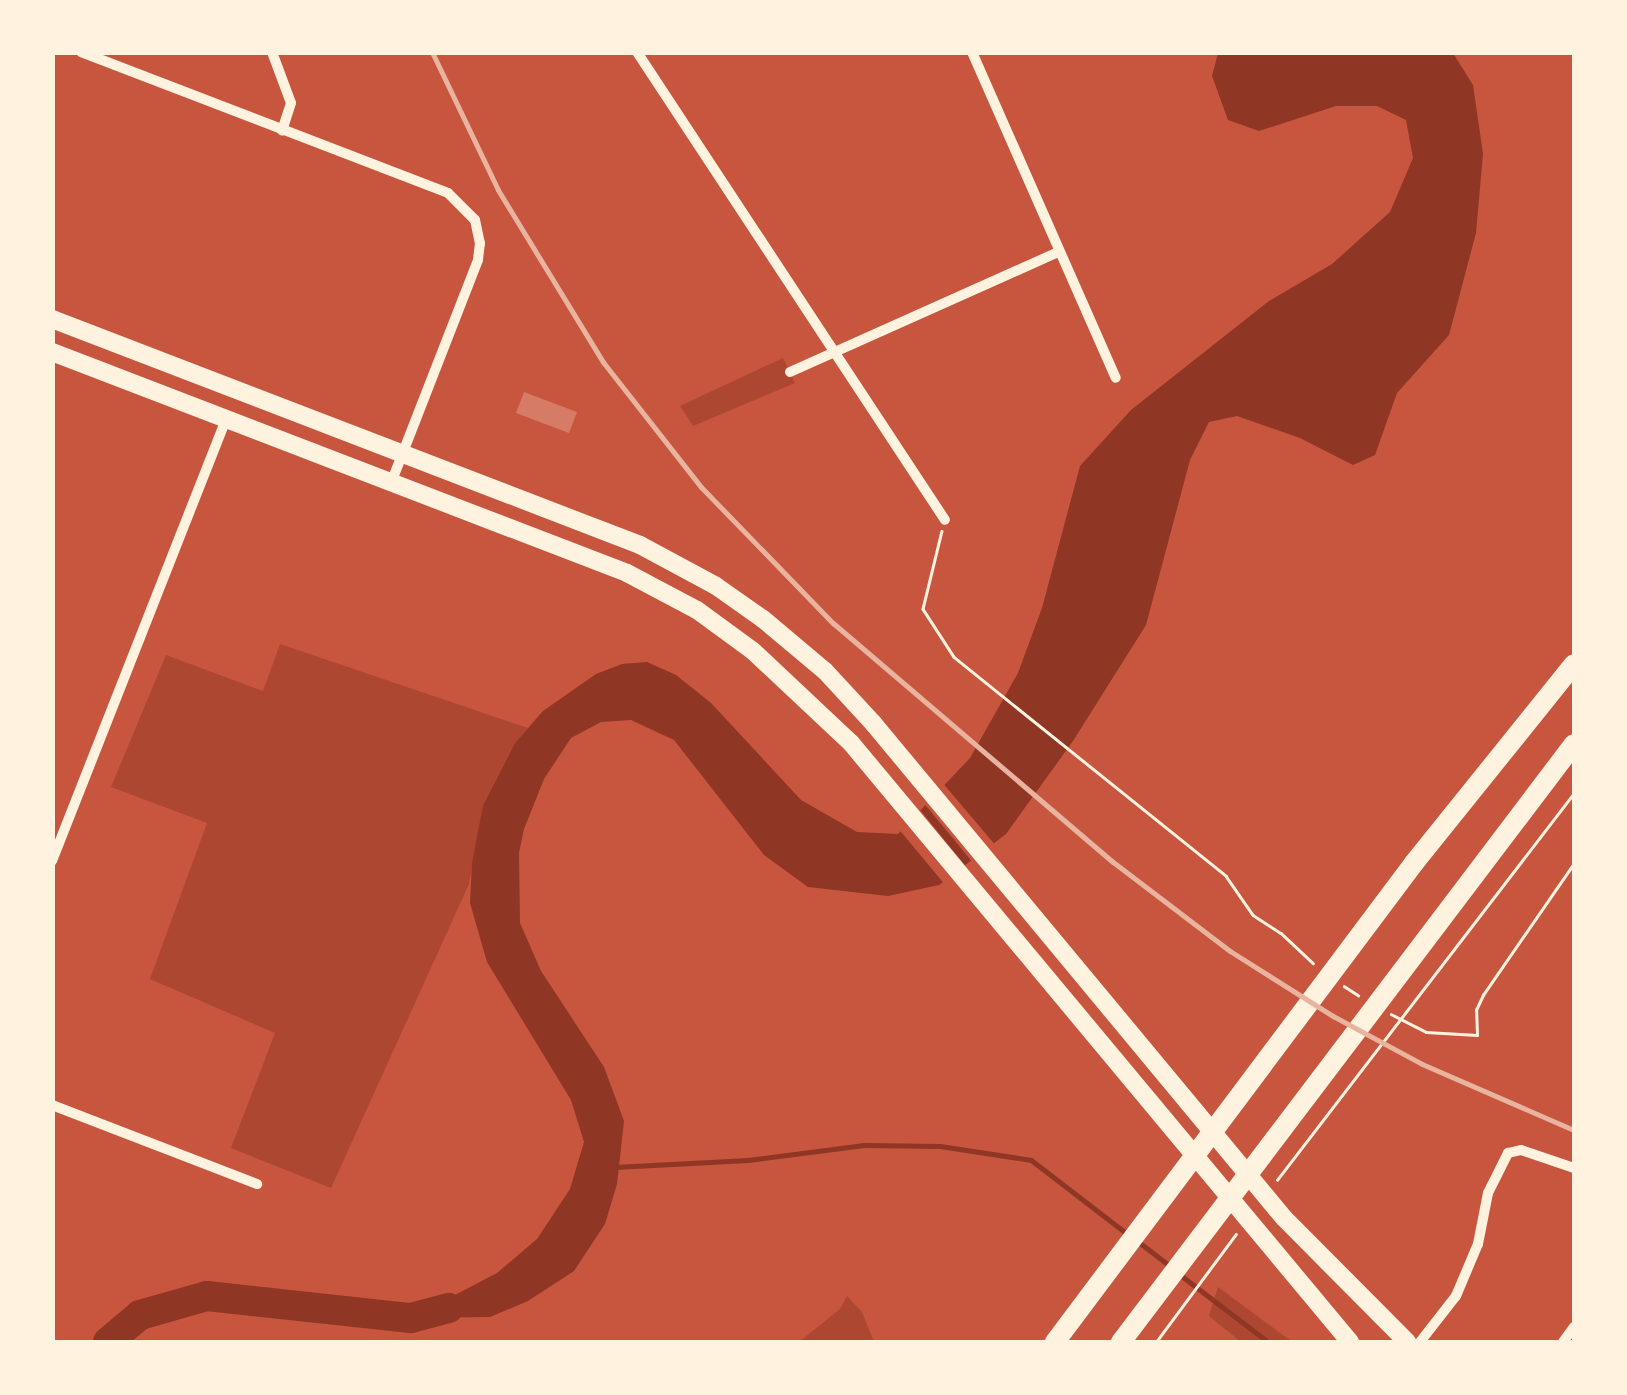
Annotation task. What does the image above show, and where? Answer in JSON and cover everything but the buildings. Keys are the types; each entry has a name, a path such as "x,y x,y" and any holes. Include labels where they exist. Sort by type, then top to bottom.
{"highway":[{"path":"52,319 640,545 716,586 826,672 1284,1218 1408,1342"},
{"path":"52,352 627,574 697,610 803,693 906,809 1350,1342"},
{"path":"1055,1342 1346,954 1574,664"},
{"path":"1127,1334 1574,744"}],"street":[{"path":"81,52 448,193 475,220 480,229 478,260 391,483"},
{"path":"272,52 291,103 282,131"},
{"path":"637,52 945,520"},
{"path":"972,52 1116,378"},
{"path":"790,372 1058,252"},
{"path":"52,861 226,418"},
{"path":"52,1106 257,1184"},
{"path":"1420,1342 1456,1296 1478,1244 1488,1194 1508,1153 1521,1150 1574,1168"},
{"path":"1564,1342 1574,1327"}],"path":[{"path":"945,520 923,609 954,657 1226,876 1246,906 1294,944"},
{"path":"1273,1186 1574,792"},
{"path":"1478,1035 1476,1010 1482,995 1574,864"},
{"path":"1156,1342 1238,1233"}],"shaded area":[{"path":"1218,53 1453,53 1473,85 1483,154 1476,233 1449,335 1397,393 1375,455 1353,465 1300,438 1237,416 1209,422 1190,460 1146,625 1073,741 1006,834 939,885 888,896 808,887 764,855 674,740 631,720 601,722 571,738 544,779 524,829 519,853 520,923 541,971 604,1067 624,1121 617,1184 605,1224 574,1271 528,1301 490,1317 411,1318 497,1273 537,1239 570,1189 584,1142 571,1100 487,962 470,903 472,863 483,805 515,743 543,711 596,674 622,664 647,662 676,675 711,703 801,800 857,832 898,834 970,758 1018,673 1042,608 1080,466 1131,410 1269,301 1332,264 1390,212 1413,158 1406,120 1377,106 1336,106 1259,131 1228,120 1212,76"},
{"path":"783,358 795,383 693,426 680,406"},
{"path":"280,644 528,728 515,743 483,804 469,884 331,1188 231,1148 275,1033 150,979 207,823 111,787 166,655 263,691"},
{"path":"1218,1287 1293,1342 1241,1342 1209,1316"},
{"path":"847,1296 862,1312 874,1342 799,1342 840,1309"}],"pier":[{"path":"941,781 997,847 974,864 922,801"},
{"path":"917,806 968,869 946,886 897,827"}],"waterway":[{"path":"615,1167 748,1160 864,1145 940,1146 1031,1160 1127,1234"},
{"path":"1136,1240 1171,1267"},
{"path":"1179,1274 1268,1342"},
{"path":"108,1342 140,1315 207,1296 411,1318 449,1308"}],"railway":[{"path":"432,52 498,190 603,362 701,487 833,623 1113,862 1230,951 1333,1016 1422,1064 1574,1130"}]}
